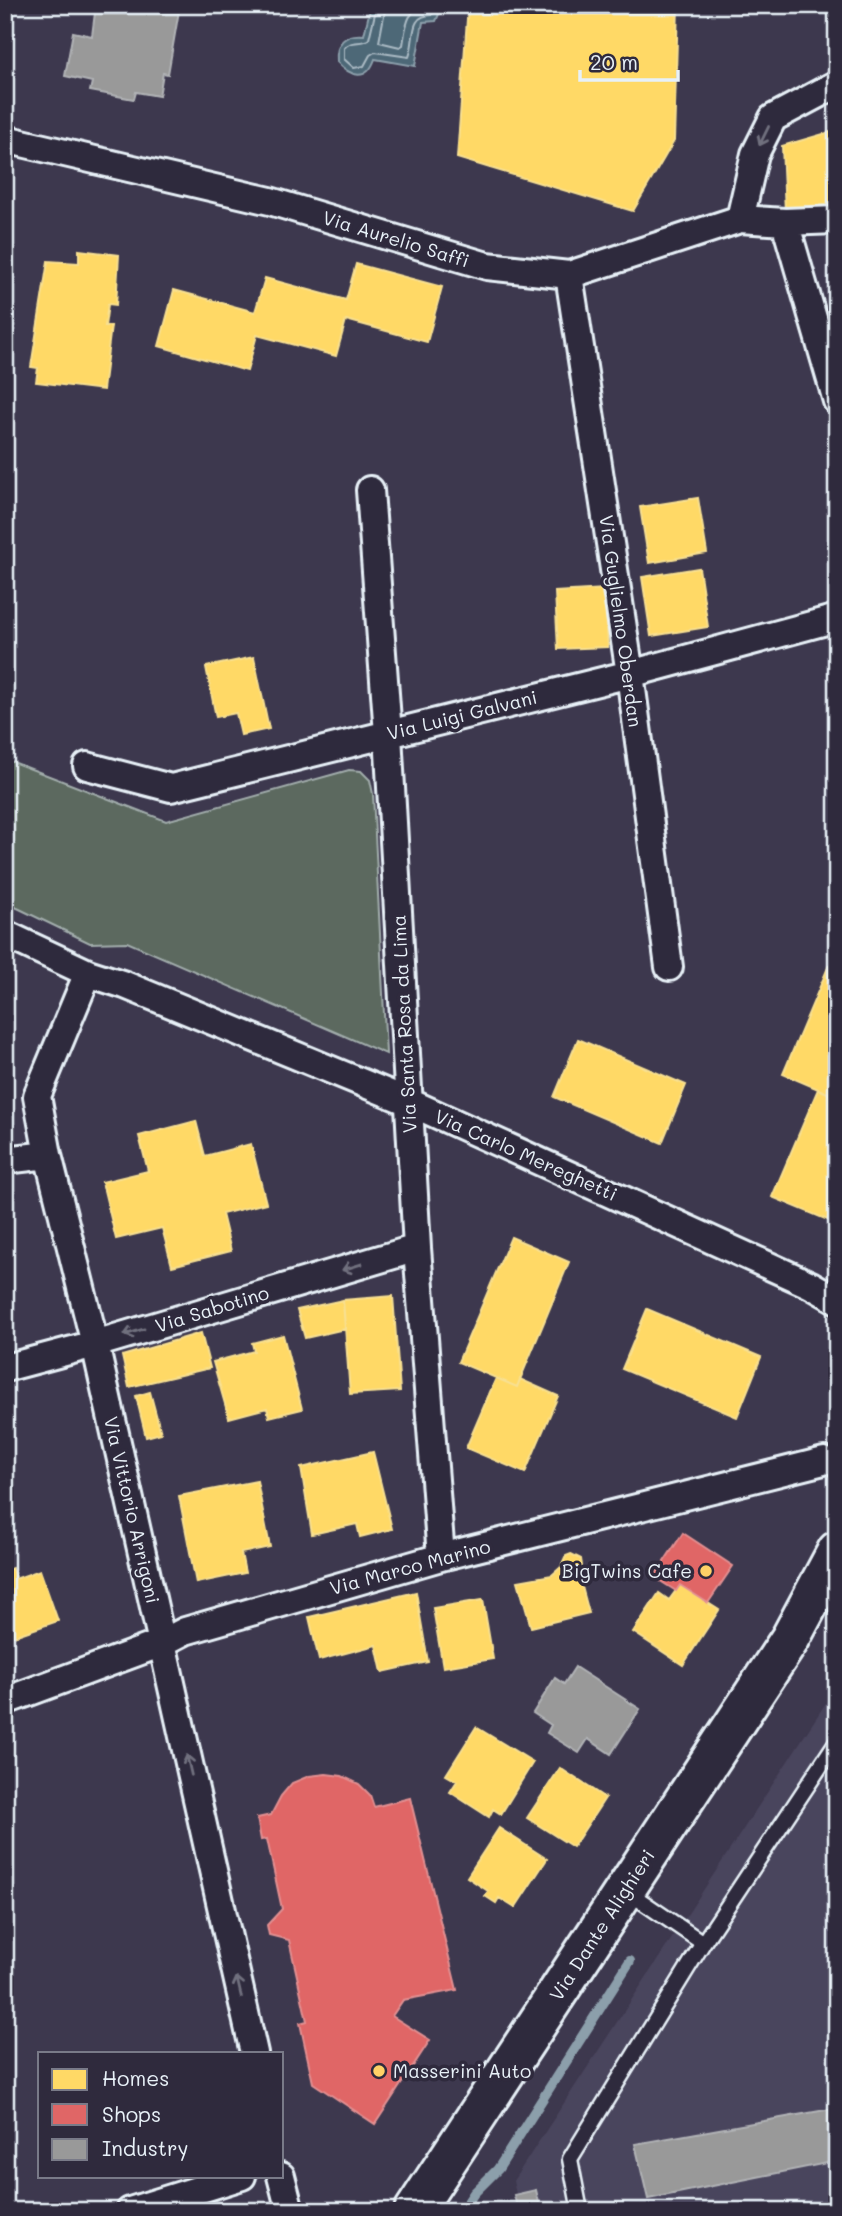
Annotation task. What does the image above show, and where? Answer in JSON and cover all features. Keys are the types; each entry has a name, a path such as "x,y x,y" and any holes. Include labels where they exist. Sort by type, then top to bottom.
{"main road":[{"path":"790,1639 837,1551"},
{"path":"790,1639 837,1583"},
{"name":"Via Dante Alighieri","path":"414,2211 790,1639"}],"street":[{"path":"740,219 755,154 773,118 837,84"},
{"name":"Via Aurelio Saffi","path":"5,139 271,201 487,266 569,275 740,219 785,222 837,220"},
{"path":"785,222 837,401"},
{"name":"Via Guglielmo Oberdan","path":"569,275 630,674 668,967"},
{"name":"Via Santa Rosa da Lima","path":"370,490 388,734 417,1248 441,1557"},
{"name":"Via Luigi Galvani","path":"87,766 171,788 630,674 837,618"},
{"name":"Via Carlo Mereghetti","path":"5,934 88,973 125,985 409,1102 811,1285 837,1300"},
{"name":"Via Vittorio Arrigoni","path":"88,973 37,1096 48,1155 95,1344 254,2052"},
{"path":"5,1160 48,1155"},
{"name":"Via Sabotino","path":"5,1368 95,1344 417,1248"},
{"name":"Via Carlo Mereghetti","path":"811,1285 837,1289"},
{"name":"Via Marco Marino","path":"5,1701 162,1643 185,1631 441,1557 824,1461"},
{"path":"130,2211 236,2178"},
{"path":"282,2178 290,2211"}],"lane":[{"path":"580,2211 570,2159 703,1943 837,1741"},
{"path":"625,1890 703,1943"},
{"path":"827,2211 837,2209"}],"shaded area":[{"path":"837,1686 837,2211 520,2211 513,2181"}],"green space":[{"path":"5,759 166,821 349,770 361,771 370,780 373,794 386,1054 127,942 90,943 5,902"}],"water":[{"path":"371,5 443,5 436,21 423,22 415,66 375,59 368,71 358,75 337,62 338,49 343,41 351,36 364,35"}],"building: Homes":[{"path":"468,5 678,5 674,141 633,211 457,158"},
{"path":"837,130 837,210 785,212 782,146"},
{"path":"79,250 119,255 116,305 108,304 105,326 111,326 103,390 36,382 38,368 31,367 48,261 79,263"},
{"path":"356,264 442,287 427,342 346,320 336,356 257,335 247,371 159,346 174,290 255,312 265,278 346,300"},
{"path":"698,498 707,553 649,563 640,507"},
{"path":"699,568 708,627 651,636 642,577"},
{"path":"605,589 608,647 558,649 555,592"},
{"path":"254,657 269,729 241,735 236,713 216,717 206,667"},
{"path":"829,965 837,969 837,1097 783,1074"},
{"path":"578,1039 686,1085 662,1143 554,1097"},
{"path":"818,1089 837,1097 837,1204 830,1221 772,1197"},
{"path":"196,1121 205,1156 251,1144 266,1203 222,1214 231,1251 172,1266 162,1228 116,1239 102,1182 148,1171 139,1136"},
{"path":"511,1237 569,1262 517,1387 458,1362"},
{"path":"393,1296 400,1391 350,1394 343,1300"},
{"path":"343,1300 345,1329 305,1338 297,1310"},
{"path":"647,1309 761,1357 737,1417 622,1369"},
{"path":"201,1333 210,1368 129,1387 122,1356"},
{"path":"283,1335 302,1409 269,1417 267,1408 229,1418 213,1362 254,1351 252,1343"},
{"path":"496,1378 517,1387 520,1379 558,1396 525,1473 466,1448"},
{"path":"150,1392 161,1433 146,1437 136,1396"},
{"path":"373,1452 392,1529 360,1537 357,1524 312,1534 301,1468"},
{"path":"257,1481 270,1547 241,1553 245,1573 196,1583 179,1496"},
{"path":"571,1554 581,1559 582,1566 578,1572 589,1613 531,1627 518,1581 552,1575 561,1567 566,1556"},
{"path":"12,1568 15,1579 40,1570 58,1621 5,1639 5,1571"},
{"path":"680,1585 719,1610 683,1665 633,1632 659,1593 669,1600"},
{"path":"416,1592 428,1662 382,1672 376,1645 319,1660 309,1617"},
{"path":"483,1600 493,1659 443,1667 433,1608"},
{"path":"476,1727 533,1762 501,1814 493,1809 489,1817 450,1792 457,1781 446,1775"},
{"path":"560,1768 605,1798 573,1847 527,1818"},
{"path":"499,1828 547,1859 515,1908 499,1898 496,1903 485,1896 488,1891 467,1877"}],"building: Shops":[{"path":"683,1533 733,1566 708,1603 680,1585 676,1591 654,1577"},
{"path":"309,1776 342,1776 359,1784 370,1795 374,1807 410,1798 457,1990 403,2000 392,2016 430,2040 375,2124 313,2083 300,2023 307,2021 289,1940 269,1935 267,1925 282,1909 267,1839 261,1840 257,1818 271,1815 292,1783"}],"building: Industry":[{"path":"96,5 180,5 168,74 163,73 159,96 136,92 134,99 90,91 92,82 65,76 73,32 92,36"},
{"path":"575,1667 640,1709 611,1754 588,1739 579,1753 547,1733 551,1725 533,1713 555,1678 564,1684"},
{"path":"837,2108 837,2161 648,2199 635,2144"},
{"path":"536,2190 541,2211 518,2211 514,2195"}],"waterway":[{"path":"462,2211 474,2193 498,2169 630,1961"}],"place":[{"name":"BigTwins Cafe","path":"706,1571"},
{"name":"Masserini Auto","path":"379,2071"}]}
